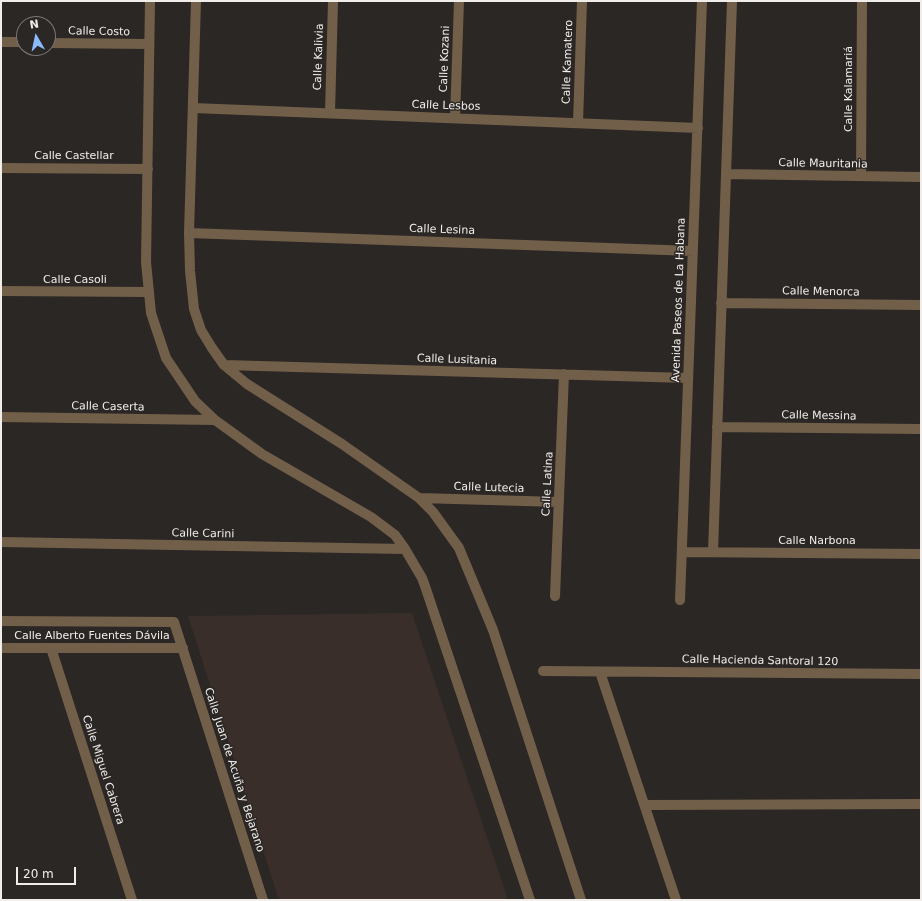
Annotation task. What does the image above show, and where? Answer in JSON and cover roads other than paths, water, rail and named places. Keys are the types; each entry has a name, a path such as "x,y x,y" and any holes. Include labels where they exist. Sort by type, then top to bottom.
{"street":[{"path":"150,1 146,262 150,314 166,358 195,401 215,420 262,454 371,517 395,535 405,549 422,578 530,900"},
{"path":"196,1 189,233 190,272 194,309 201,330 224,365 247,384 342,444 419,498 433,512 459,548 493,630 581,900"},
{"name":"Calle Kalivia","path":"330,113 333,1"},
{"name":"Calle Kozani","path":"455,118 459,1"},
{"name":"Calle Kamatero","path":"578,123 582,1"},
{"name":"Avenida Paseos de La Habana","path":"680,600 702,1"},
{"path":"713,552 732,1"},
{"name":"Calle Kalamariá","path":"861,176 862,1"},
{"path":"1,42 16,42"},
{"name":"Calle Costo","path":"56,43 150,44"},
{"name":"Calle Lesbos","path":"193,108 698,128"},
{"name":"Calle Castellar","path":"1,168 148,169"},
{"name":"Calle Mauritania","path":"726,174 921,177"},
{"name":"Calle Lesina","path":"189,233 693,251"},
{"name":"Calle Casoli","path":"1,291 148,292"},
{"name":"Calle Menorca","path":"721,303 921,305"},
{"name":"Calle Lusitania","path":"224,365 688,378"},
{"name":"Calle Latina","path":"555,596 564,374"},
{"name":"Calle Caserta","path":"1,417 215,420"},
{"name":"Calle Messina","path":"717,427 921,429"},
{"name":"Calle Lutecia","path":"419,498 559,502"},
{"name":"Calle Carini","path":"1,542 405,549"},
{"name":"Calle Narbona","path":"682,552 921,554"},
{"name":"Calle Alberto Fuentes Dávila","path":"1,621 174,622"},
{"name":"Calle Juan de Acuña y Bejarano","path":"174,622 263,900"},
{"name":"Calle Alberto Fuentes Dávila","path":"1,648 183,648"},
{"name":"Calle Miguel Cabrera","path":"51,648 132,900"},
{"name":"Calle Hacienda Santoral 120","path":"543,671 921,674"},
{"path":"600,672 676,900"},
{"path":"644,805 921,804"}]}
